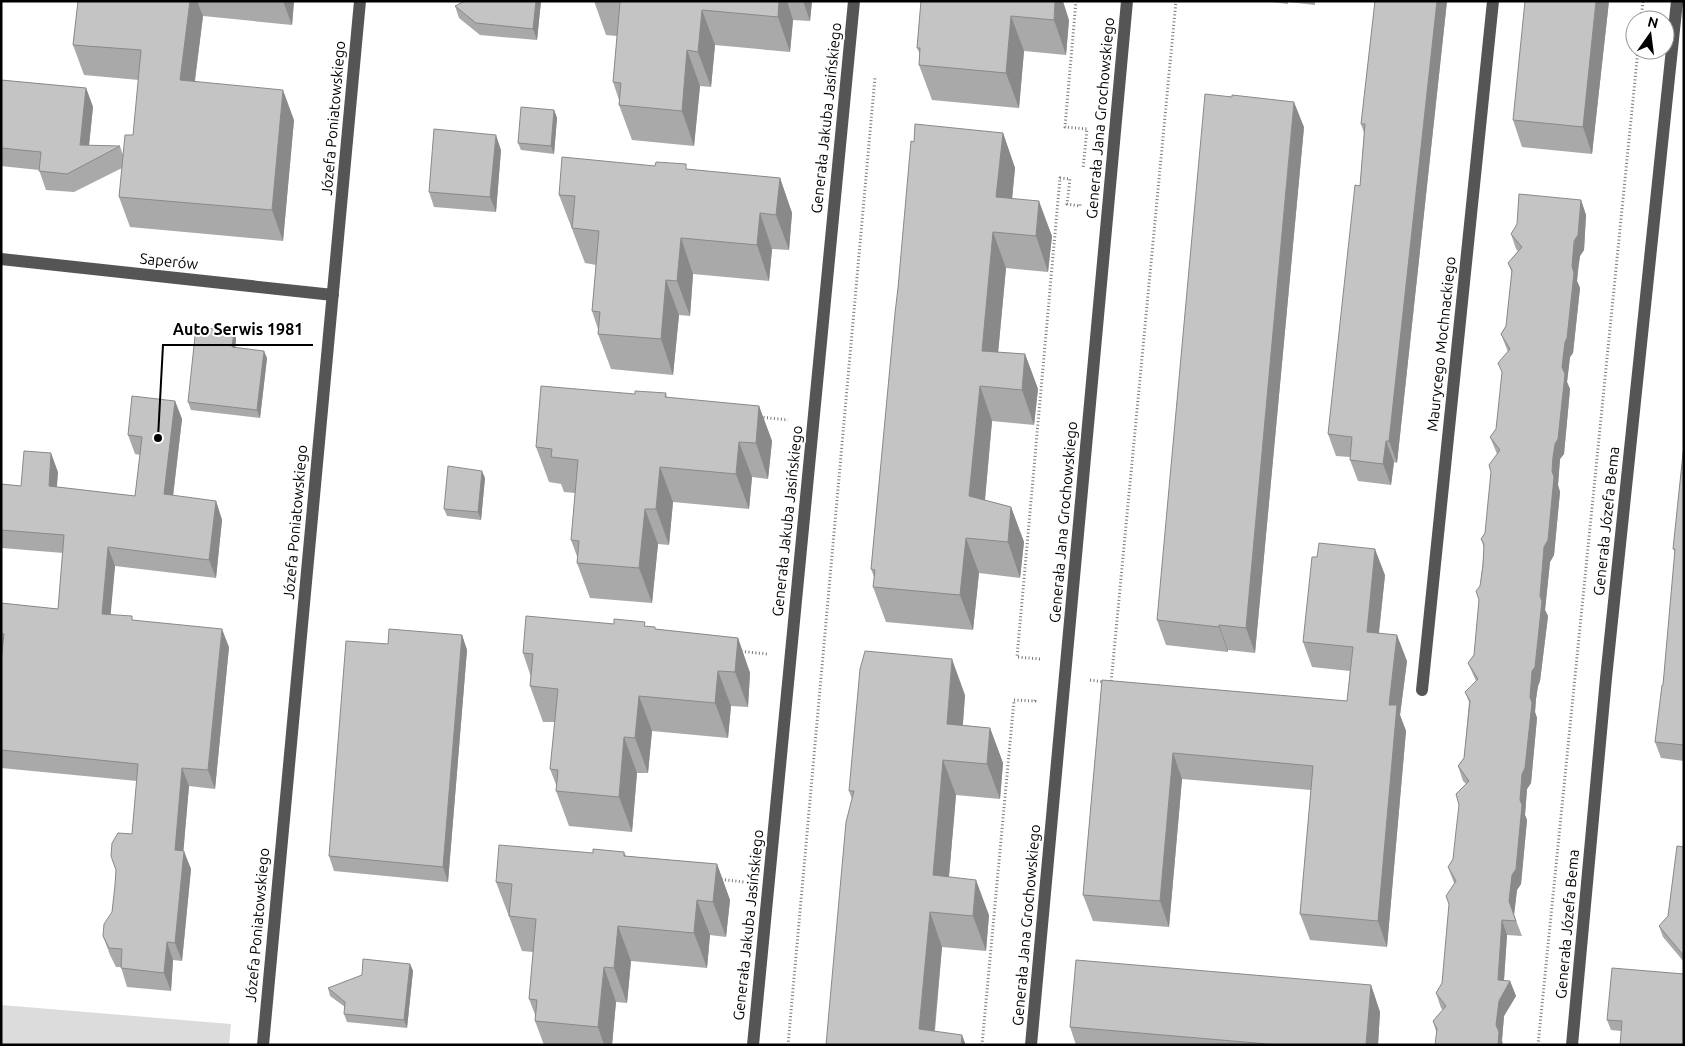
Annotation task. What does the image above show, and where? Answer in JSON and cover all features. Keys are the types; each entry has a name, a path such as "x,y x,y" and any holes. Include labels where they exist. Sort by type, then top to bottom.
{"street":[{"name":"Józefa Poniatowskiego","path":"263,1045 360,1"},
{"name":"Generała Jakuba Jasińskiego","path":"753,1045 854,1"},
{"name":"Generała Jana Grochowskiego","path":"1031,1045 1127,1"},
{"name":"Maurycego Mochnackiego","path":"1422,690 1494,1"},
{"name":"Generała Józefa Bema","path":"1572,1045 1606,678 1677,1"},
{"name":"Saperów","path":"1,259 333,295"}],"path":[{"path":"1076,1 1065,127 1086,130 1083,170"},
{"path":"1086,680 1111,682 1176,1"},
{"path":"1538,1045 1637,60"},
{"path":"788,1045 876,70"},
{"path":"1039,665 1040,658 1017,656 1060,178 1070,179 1067,204 1080,206 1081,197"},
{"path":"760,417 797,421"},
{"path":"737,651 777,655"},
{"path":"982,1045 1014,700 1035,701 1036,694"},
{"path":"714,879 744,882"}],"shaded area":[{"path":"1,1005 231,1024 229,1045 1,1045"}],"building":[{"path":"78,1 190,1 180,80 283,90 272,210 119,197 125,135 133,135 141,50 73,45"},
{"path":"465,1 536,1 533,29 476,23 455,6"},
{"path":"613,1 779,1 778,17 702,10 698,52 687,50 682,111 619,105 621,83 613,82 620,2"},
{"path":"921,1 1055,1 1054,20 1011,16 1006,73 919,65 920,48 917,48"},
{"path":"1375,1 1437,1 1389,441 1386,441 1383,464 1350,460 1352,437 1328,434 1355,185 1360,186 1365,124 1361,124"},
{"path":"1525,1 1596,1 1583,127 1513,120"},
{"path":"1,80 86,88 80,145 120,146 67,174 39,171 41,152 1,148"},
{"path":"1205,94 1294,102 1246,628 1157,620"},
{"path":"521,107 554,110 551,146 518,143"},
{"path":"915,124 1003,133 996,197 1039,201 1036,236 993,232 982,351 1025,354 1022,390 980,386 969,496 1011,507 1008,542 966,538 960,595 873,587 875,570 871,569 911,141 914,142"},
{"path":"434,129 496,135 490,197 429,192"},
{"path":"562,157 655,166 656,162 686,164 686,169 780,178 776,215 760,213 757,245 681,238 677,281 666,280 661,339 598,334 600,312 592,311 599,231 572,228 575,196 559,195"},
{"path":"1519,194 1581,200 1578,235 1574,241 1572,266 1574,273 1562,367 1565,374 1558,439 1555,444 1553,457 1552,471 1554,477 1548,540 1544,547 1540,596 1542,601 1535,667 1532,671 1530,697 1532,703 1525,768 1522,774 1520,800 1522,805 1516,869 1512,875 1509,901 1516,921 1502,920 1498,980 1510,981 1499,1001 1496,1025 1499,1032 1498,1045 1435,1045 1437,1029 1433,1021 1446,1006 1436,993 1442,983 1449,904 1446,896 1456,881 1448,867 1453,859 1459,805 1456,794 1469,781 1458,766 1464,758 1470,701 1465,692 1478,679 1468,663 1474,655 1479,600 1476,591 1480,586 1483,565 1484,544 1481,539 1485,533 1491,472 1489,465 1500,450 1490,437 1496,429 1502,372 1498,363 1510,349 1501,334 1506,326 1512,270 1508,263 1522,247 1511,234 1517,224"},
{"path":"196,327 234,331 232,347 264,351 257,410 188,402"},
{"path":"541,386 635,394 635,391 666,393 665,397 759,406 756,443 739,442 736,474 660,467 656,509 645,509 639,568 577,563 579,541 571,540 578,460 551,457 552,449 536,447"},
{"path":"132,396 175,401 164,494 216,501 209,560 108,547 102,614 132,616 132,620 222,629 208,770 182,768 175,850 184,851 175,943 167,942 164,973 121,968 122,949 109,948 103,936 104,924 112,912 115,885 116,870 111,856 112,843 118,833 132,834 138,764 1,750 1,661 4,634 1,633 1,603 58,609 64,535 1,530 1,484 21,486 24,451 51,453 49,486 135,496 142,437 128,435"},
{"path":"1684,444 1684,745 1655,742 1663,685 1675,549 1673,549"},
{"path":"448,466 482,471 478,512 444,509"},
{"path":"1319,543 1375,549 1367,632 1397,635 1389,705 1397,705 1378,921 1300,914 1313,766 1173,753 1160,901 1083,895 1102,680 1347,701 1353,647 1303,642 1312,557 1317,557"},
{"path":"526,616 614,624 614,619 645,622 644,626 655,627 655,629 738,638 735,672 718,671 715,703 639,696 635,738 624,737 619,797 556,791 558,770 550,769 558,689 530,686 533,654 523,653"},
{"path":"389,629 462,635 443,867 329,856 346,641 388,644"},
{"path":"865,651 952,659 947,724 990,728 987,764 943,760 933,875 976,880 973,916 930,912 919,1029 962,1035 961,1045 826,1045 846,822 854,791 849,791 860,669"},
{"path":"499,845 593,853 593,849 624,852 624,856 717,864 713,902 697,900 694,933 618,926 614,968 604,967 598,1027 535,1021 537,1000 529,999 536,919 509,916 512,884 496,882"},
{"path":"1677,846 1684,847 1684,956 1659,926 1668,916"},
{"path":"363,959 410,964 404,1020 344,1014 345,1002 328,988 362,975"},
{"path":"1076,960 1371,985 1366,1045 1279,1045 1070,1027"},
{"path":"1612,968 1684,974 1684,1045 1620,1045 1622,1021 1607,1020"}],"place":[{"name":"Auto Serwis 1981","path":"158,438"}]}
